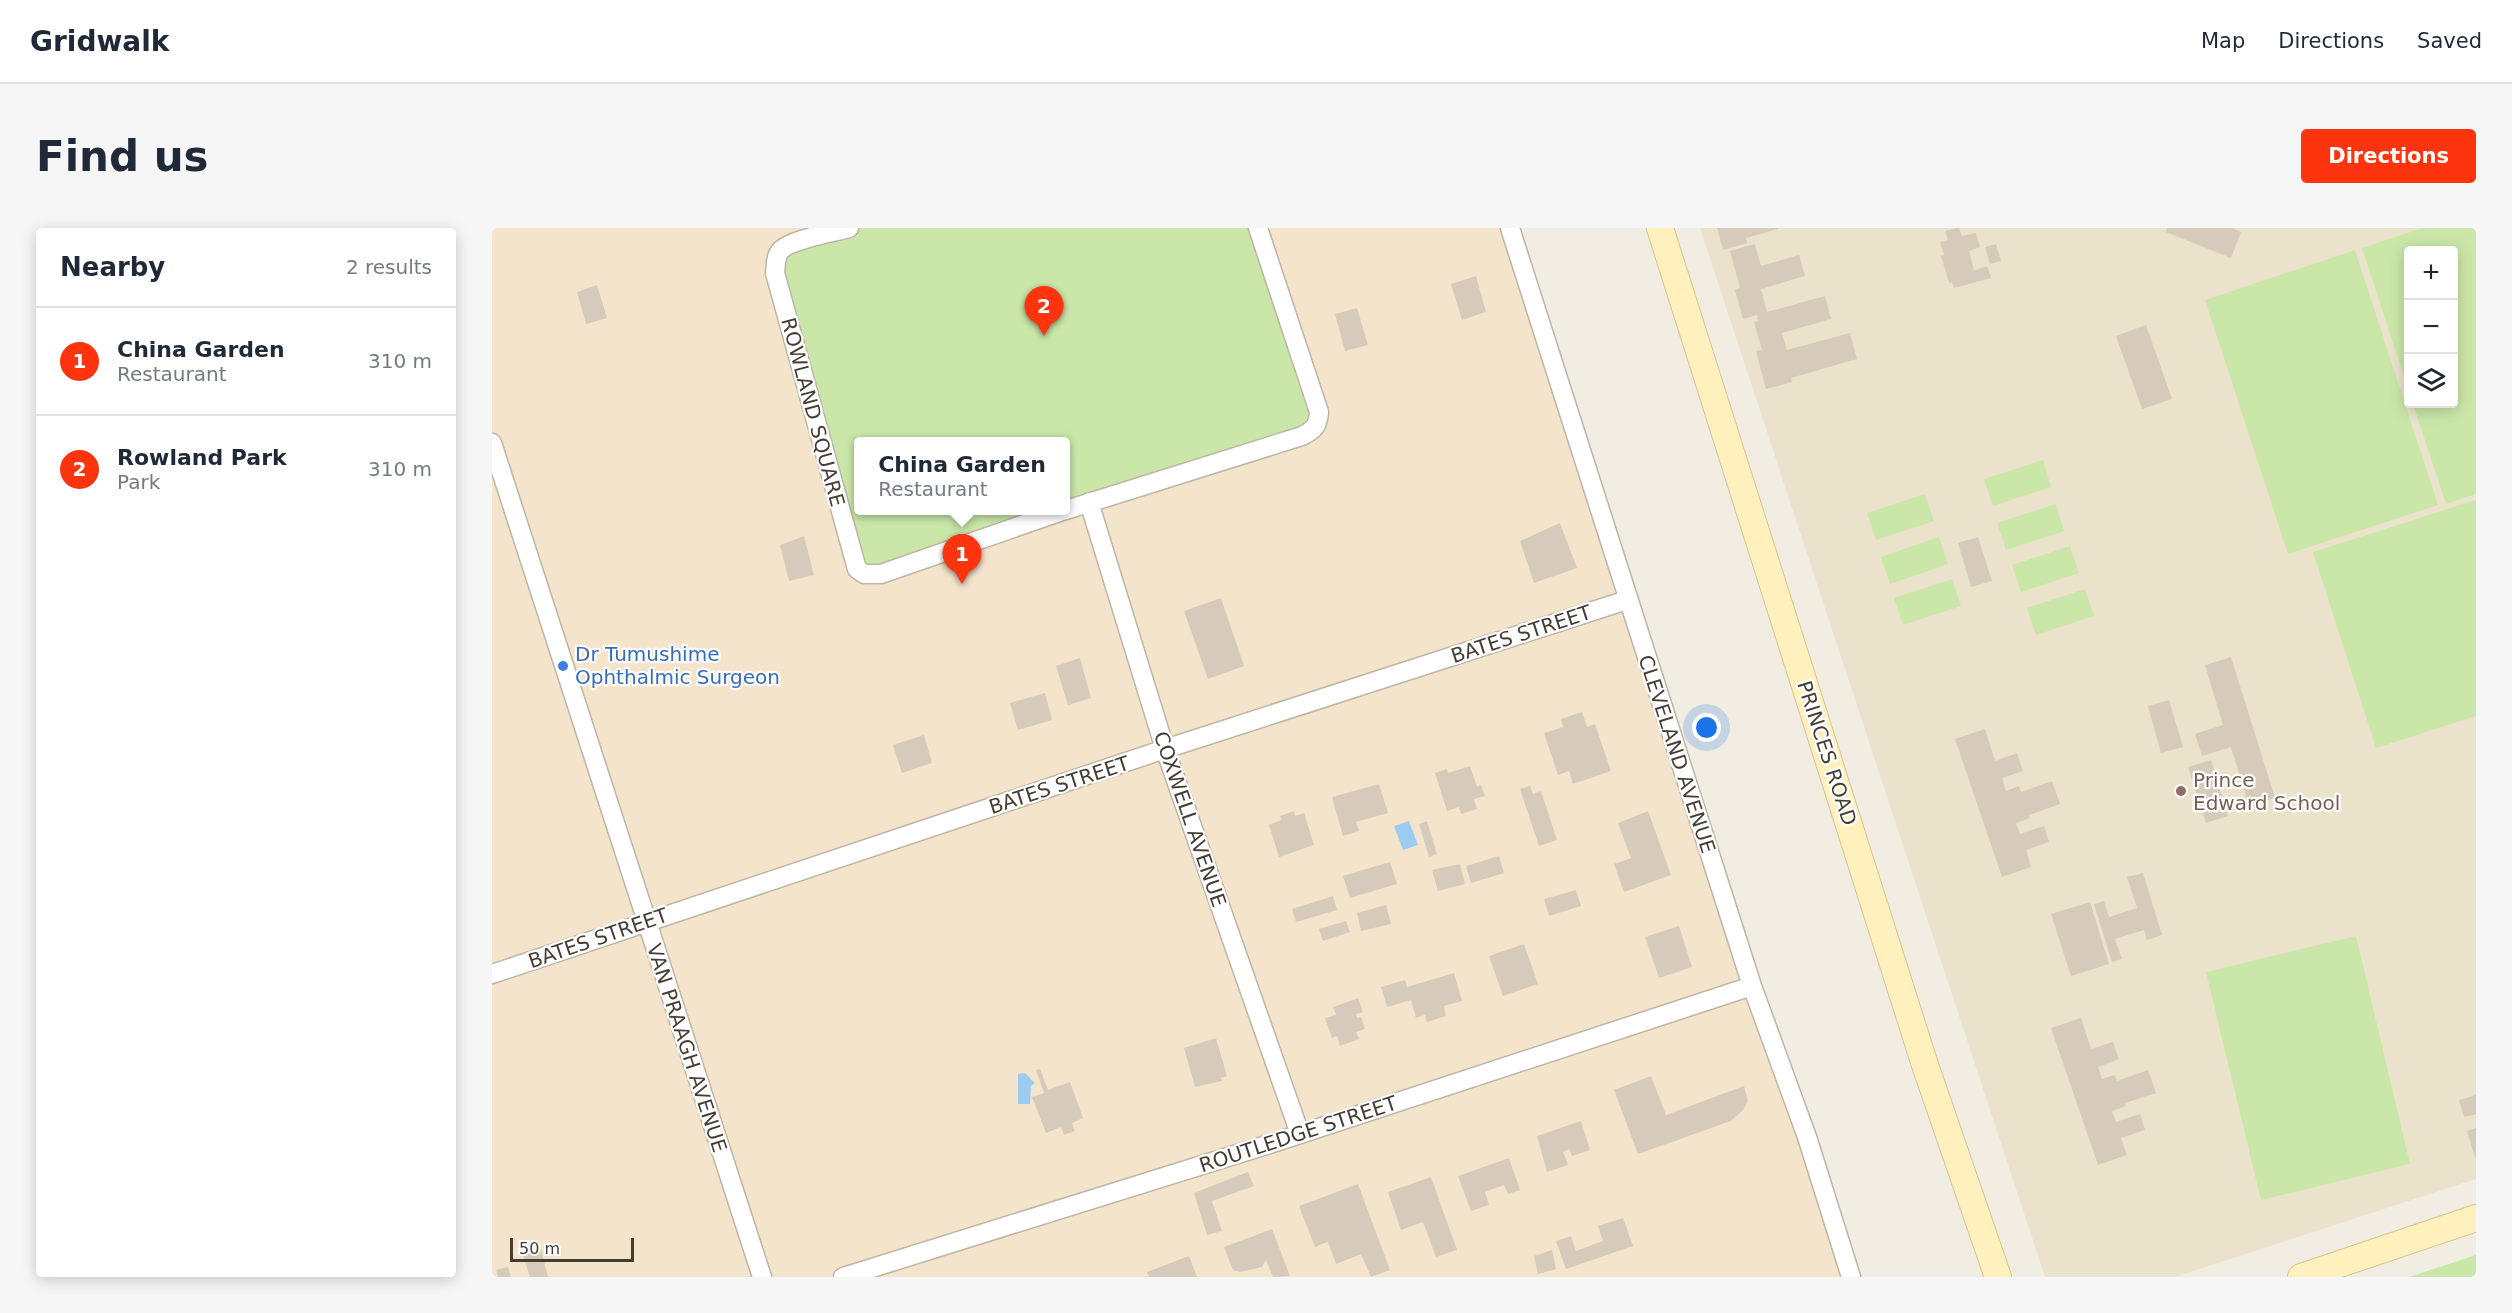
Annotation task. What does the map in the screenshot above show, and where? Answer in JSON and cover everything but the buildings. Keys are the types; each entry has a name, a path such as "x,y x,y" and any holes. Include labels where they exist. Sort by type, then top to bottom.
{"main road":[{"name":"PRINCES ROAD","path":"1660,228 1924,1062 1998,1277"},
{"path":"2301,1277 2476,1218"}],"street":[{"name":"ROWLAND SQUARE","path":"849,228 791,244 781,250 776,273 852,559 857,569 864,574 881,574 1051,515"},
{"name":"ROWLAND SQUARE","path":"1070,508 1302,436 1313,430 1318,423 1318,412 1258,228"},
{"name":"CLEVELAND AVENUE","path":"1510,228 1752,986 1807,1137 1851,1277"},
{"name":"VAN PRAAGH AVENUE","path":"492,443 762,1277"},
{"name":"COXWELL AVENUE","path":"1089,502 1165,749 1300,1134"},
{"name":"BATES STREET","path":"492,974 1165,749 1627,600"},
{"name":"ROUTLEDGE STREET","path":"843,1277 1300,1134 1752,986"}],"shaded area":[{"path":"492,228 1511,228 1842,1277 492,1277"},
{"name":"Prince Edward School","path":"1700,228 2476,228 2476,1179 2175,1277 2045,1277"}],"green space":[{"path":"844,228 1255,228 1320,424 1070,508 1070,437 854,437 854,515 1050,515 865,576 773,248"},
{"path":"2422,228 2476,228 2476,494 2446,504 2414,408 2458,408 2458,246 2404,246 2404,377 2362,248"},
{"path":"2355,250 2404,401 2404,408 2406,408 2438,505 2288,554 2205,300"},
{"path":"2043,460 2051,487 1993,506 1984,479"},
{"path":"1925,494 1934,521 1876,540 1867,513"},
{"path":"2476,500 2476,716 2376,748 2313,552"},
{"path":"2056,504 2064,531 2006,550 1997,523"},
{"path":"1939,537 1948,564 1890,584 1881,557"},
{"path":"2070,546 2079,573 2021,592 2012,565"},
{"path":"1952,579 1961,606 1903,625 1894,598"},
{"path":"2085,589 2094,616 2036,635 2027,608"},
{"path":"2356,936 2410,1164 2261,1200 2206,972"},
{"path":"2476,1255 2476,1277 2409,1277"}],"water":[{"path":"1409,821 1418,845 1403,850 1394,826"},
{"path":"1025,1073 1035,1083 1031,1086 1030,1104 1018,1104 1018,1074"}],"place":[{"name":"Rowland Park","path":"1044,336"},
{"name":"China Garden","path":"962,584"},
{"name":"Dr Tumushime Ophthalmic Surgeon","path":"563,666"},
{"name":"Prince Edward School","path":"2181,791"}]}
